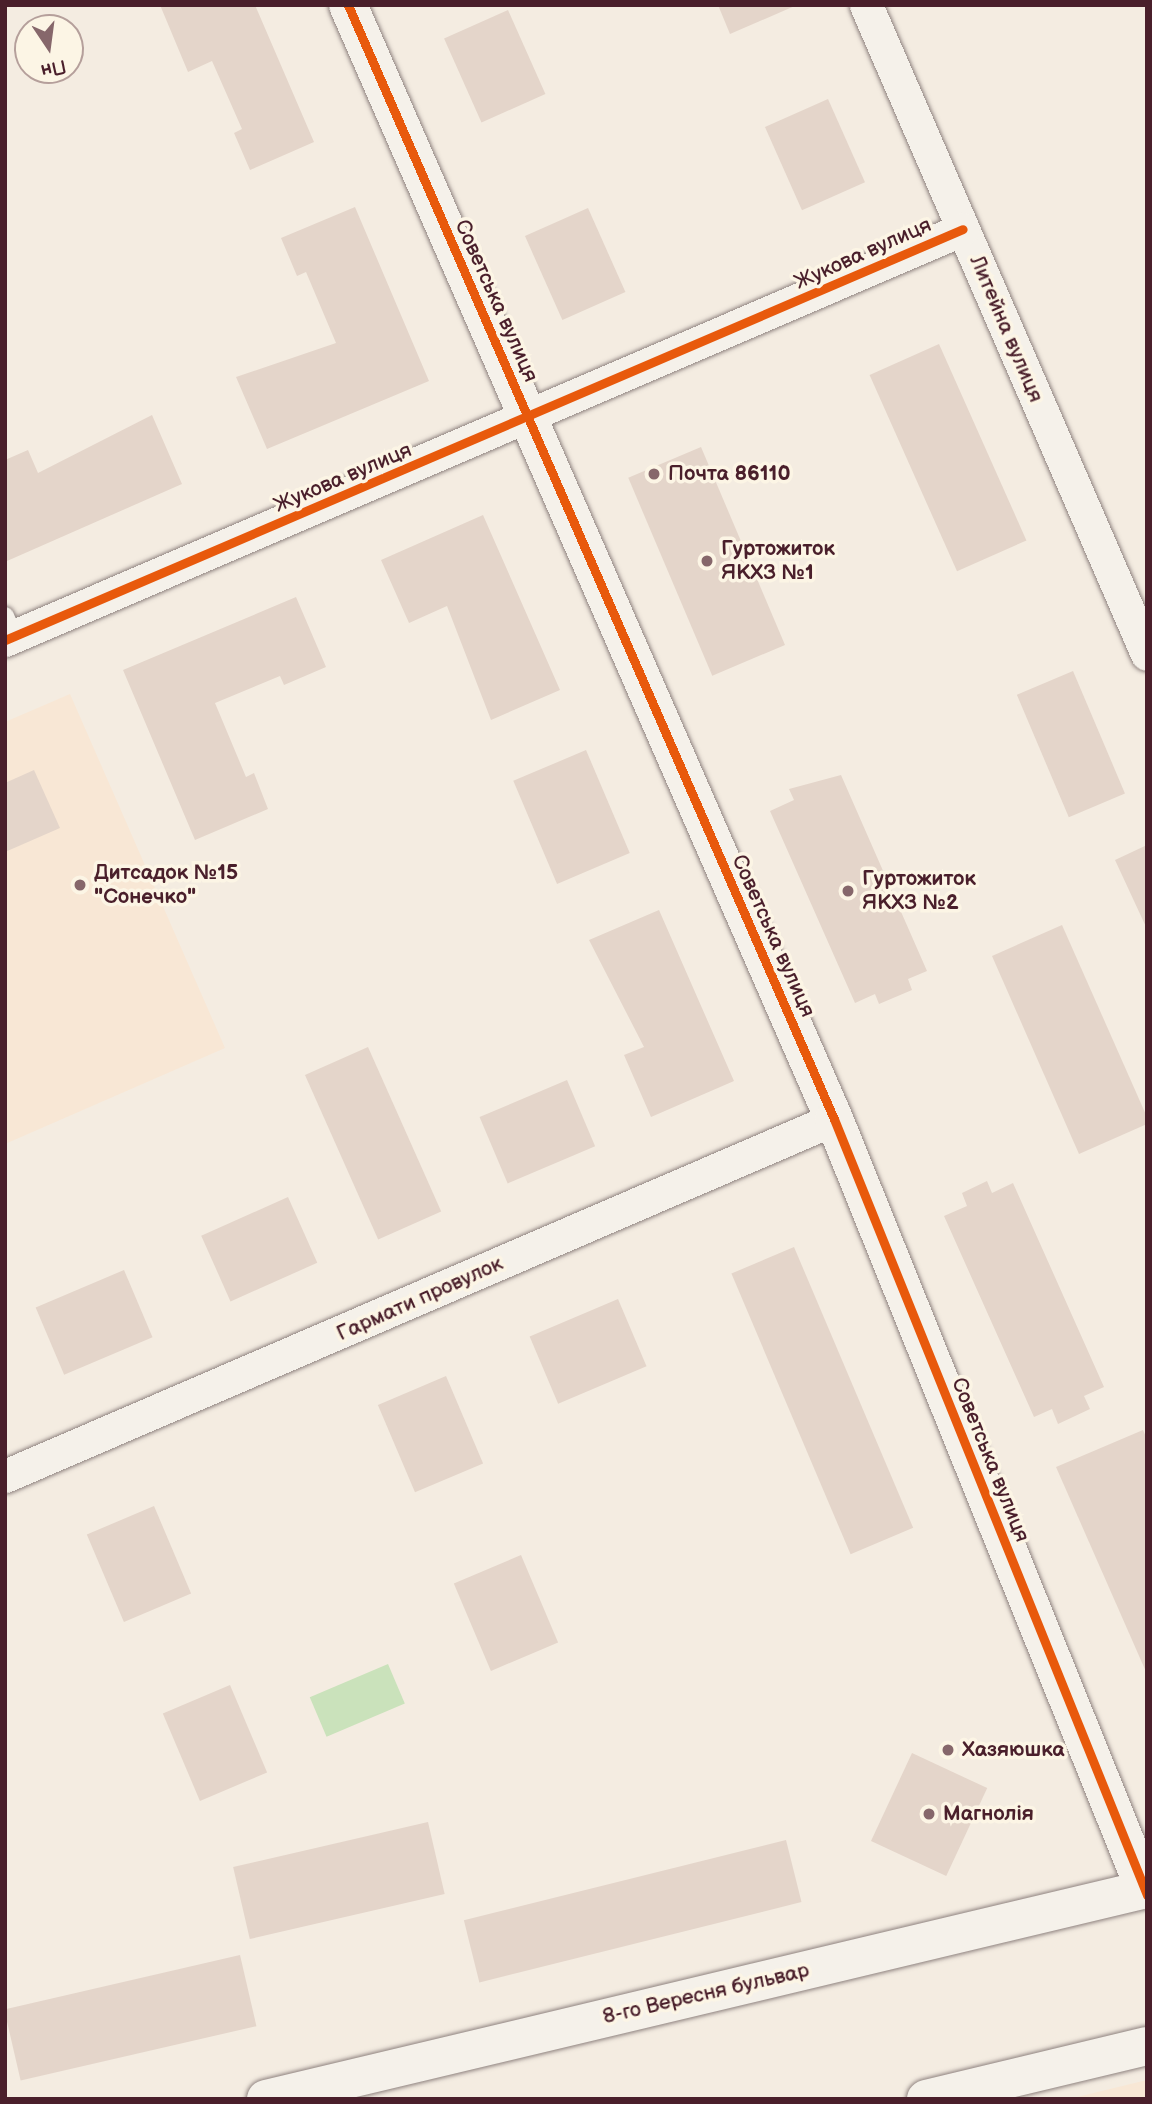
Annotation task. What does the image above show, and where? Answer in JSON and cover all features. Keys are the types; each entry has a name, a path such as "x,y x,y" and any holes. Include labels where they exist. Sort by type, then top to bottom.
{"street":[{"name":"Советська вулиця","path":"348,5 834,1119 1146,1891"},
{"name":"Литейна вулиця","path":"866,5 1147,653"},
{"name":"Жукова вулиця","path":"8,631 529,419 963,229"},
{"name":"Гармати провулок","path":"5,1476 834,1119"},
{"name":"8-го Вересня бульвар","path":"266,2099 1146,1891"},
{"path":"926,2099 1147,2046"}],"shaded area":[{"name":"Дитсадок №15 \"Сонечко\"","path":"70,694 225,1048 5,1144 5,722"},
{"path":"1147,2080 1147,2099 1069,2099"}],"green space":[{"path":"388,1664 405,1704 327,1737 310,1697"}],"building":[{"path":"160,5 255,5 314,142 250,170 234,133 242,129 212,61 188,72"},
{"path":"718,5 797,5 730,34"},
{"path":"508,10 545,94 481,123 444,38"},
{"path":"828,99 865,182 802,210 765,127"},
{"path":"355,207 429,381 267,449 236,377 336,343 306,272 297,276 281,238"},
{"path":"588,208 625,292 562,320 525,236"},
{"path":"939,344 1026,540 957,571 870,375"},
{"path":"152,415 182,484 7,561 5,460 28,450 38,473"},
{"name":"Гуртожиток ЯКХЗ №1","path":"701,447 785,645 712,676 628,478"},
{"path":"483,515 560,690 491,720 447,606 409,623 381,560"},
{"path":"296,597 326,667 284,685 280,676 215,703 246,777 254,773 268,809 195,840 123,670"},
{"path":"1073,671 1125,793 1069,817 1017,695"},
{"path":"586,750 630,853 557,884 513,781"},
{"path":"34,770 60,828 5,852 5,783"},
{"name":"Гуртожиток ЯКХЗ №2","path":"841,775 927,971 908,979 912,990 879,1004 875,994 855,1003 770,811 794,800 789,789"},
{"path":"1147,845 1147,929 1115,860"},
{"path":"659,910 734,1081 651,1117 624,1055 644,1047 589,940"},
{"path":"1062,925 1147,1117 1147,1124 1079,1154 992,956"},
{"path":"368,1047 441,1211 378,1240 305,1075"},
{"path":"567,1080 595,1146 508,1183 480,1117"},
{"path":"987,1181 992,1193 1013,1183 1104,1387 1084,1396 1090,1409 1058,1424 1052,1409 1034,1417 944,1216 967,1206 962,1193"},
{"path":"288,1197 317,1263 230,1301 201,1236"},
{"path":"794,1247 913,1528 851,1554 731,1274"},
{"path":"124,1270 153,1337 64,1375 36,1308"},
{"path":"618,1299 647,1366 558,1404 530,1337"},
{"path":"446,1376 483,1463 415,1492 378,1405"},
{"path":"1143,1430 1147,1439 1147,1674 1056,1467"},
{"path":"154,1506 191,1593 124,1622 87,1535"},
{"path":"521,1555 558,1642 491,1671 454,1584"},
{"path":"230,1685 267,1772 200,1801 163,1714"},
{"name":"Магнолія","path":"912,1753 987,1788 946,1876 871,1841"},
{"path":"428,1822 445,1894 250,1939 233,1867"},
{"path":"786,1840 801,1902 479,1982 464,1920"},
{"path":"240,1955 256,2026 21,2081 5,2009"}],"cycle path":[{"path":"348,5 834,1119 1147,1895"},
{"path":"5,640 963,229"}],"place":[{"name":"Почта 86110","path":"654,474"},
{"name":"Гуртожиток ЯКХЗ №1","path":"707,561"},
{"name":"Дитсадок №15 \"Сонечко\"","path":"80,885"},
{"name":"Гуртожиток ЯКХЗ №2","path":"848,891"},
{"name":"Хазяюшка","path":"948,1750"},
{"name":"Магнолія","path":"929,1814"}]}
